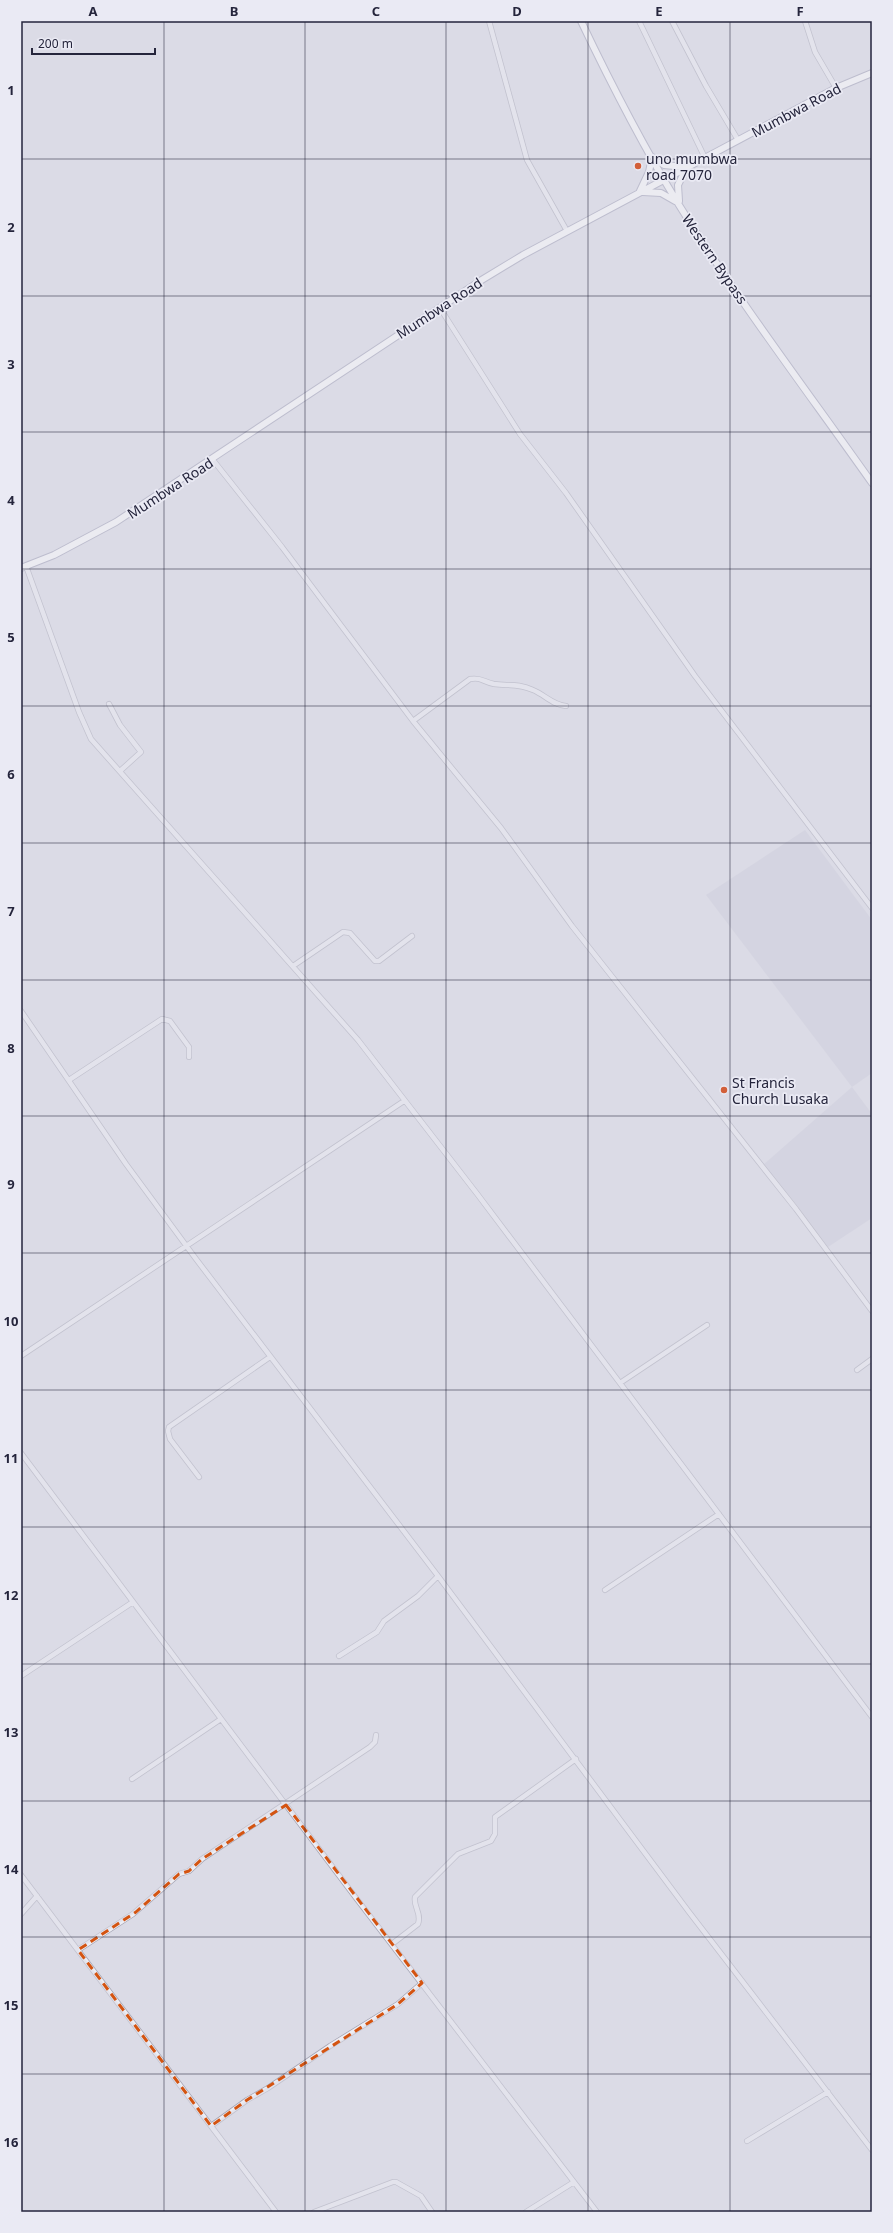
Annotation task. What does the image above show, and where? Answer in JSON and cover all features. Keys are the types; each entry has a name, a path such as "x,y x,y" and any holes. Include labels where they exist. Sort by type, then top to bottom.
{"main road":[{"name":"Western Bypass","path":"581,21 610,81 679,205 743,301 872,482"},
{"name":"Mumbwa Road","path":"23,567 54,554 116,522 213,460 440,308 523,255 836,88 872,73"},
{"path":"679,205 671,197 661,193 639,193 646,180 652,157 664,165 687,167"},
{"path":"679,205 678,185 681,175 687,167"}],"street":[{"path":"489,21 527,160 536,180 567,231"},
{"path":"639,21 705,158"},
{"path":"672,21 706,86 738,140"},
{"path":"805,21 815,52 836,88"},
{"path":"440,308 520,434 566,492 695,676 872,908"},
{"path":"213,460 282,547 413,721 501,828 572,926 796,1209 872,1311"},
{"path":"23,567 91,739 358,1040 620,1383 872,1717"},
{"path":"413,721 470,679 478,677 494,684 511,684 528,687 560,705 566,706"},
{"path":"109,704 120,725 141,752 120,771"},
{"path":"293,966 343,932 350,933 375,961 379,961 412,936"},
{"path":"21,1011 126,1164 270,1357 438,1576 576,1759 684,1906 872,2150"},
{"path":"69,1080 162,1019 170,1021 190,1047 189,1057"},
{"path":"21,1356 404,1101"},
{"path":"620,1383 707,1325"},
{"path":"199,1477 170,1439 168,1431 170,1427 270,1357"},
{"path":"857,1370 872,1359"},
{"path":"21,1453 76,1524 286,1805 596,2212"},
{"path":"605,1590 719,1514"},
{"path":"339,1656 377,1632 384,1621 418,1596 438,1576"},
{"path":"21,1676 133,1602"},
{"path":"132,1779 221,1719"},
{"path":"78,1950 133,1914 179,1874 189,1871 202,1859 286,1805 370,1747 375,1742 376,1735"},
{"path":"392,1944 418,1924 420,1915 414,1903 415,1897 451,1860 458,1854 491,1841 496,1831 495,1817 576,1759"},
{"path":"21,1875 276,2212"},
{"path":"21,1914 37,1896"},
{"path":"211,2126 247,2100 268,2088 335,2042 398,2004 422,1983"},
{"path":"747,2141 828,2092"},
{"path":"314,2212 393,2182 396,2182 421,2196 432,2212"},
{"path":"526,2212 574,2182"}],"highlighted area":[{"path":"286,1805 422,1983 398,2004 247,2100 211,2126 78,1950 136,1912 179,1874 189,1871 202,1859"}],"shaded area":[{"path":"805,830 872,920 872,1073 852,1087 706,895"},
{"path":"852,1087 872,1114 872,1218 828,1247 763,1165"}],"place":[{"name":"uno mumbwa road 7070","path":"638,166"},
{"name":"St Francis Church Lusaka","path":"724,1090"}]}
